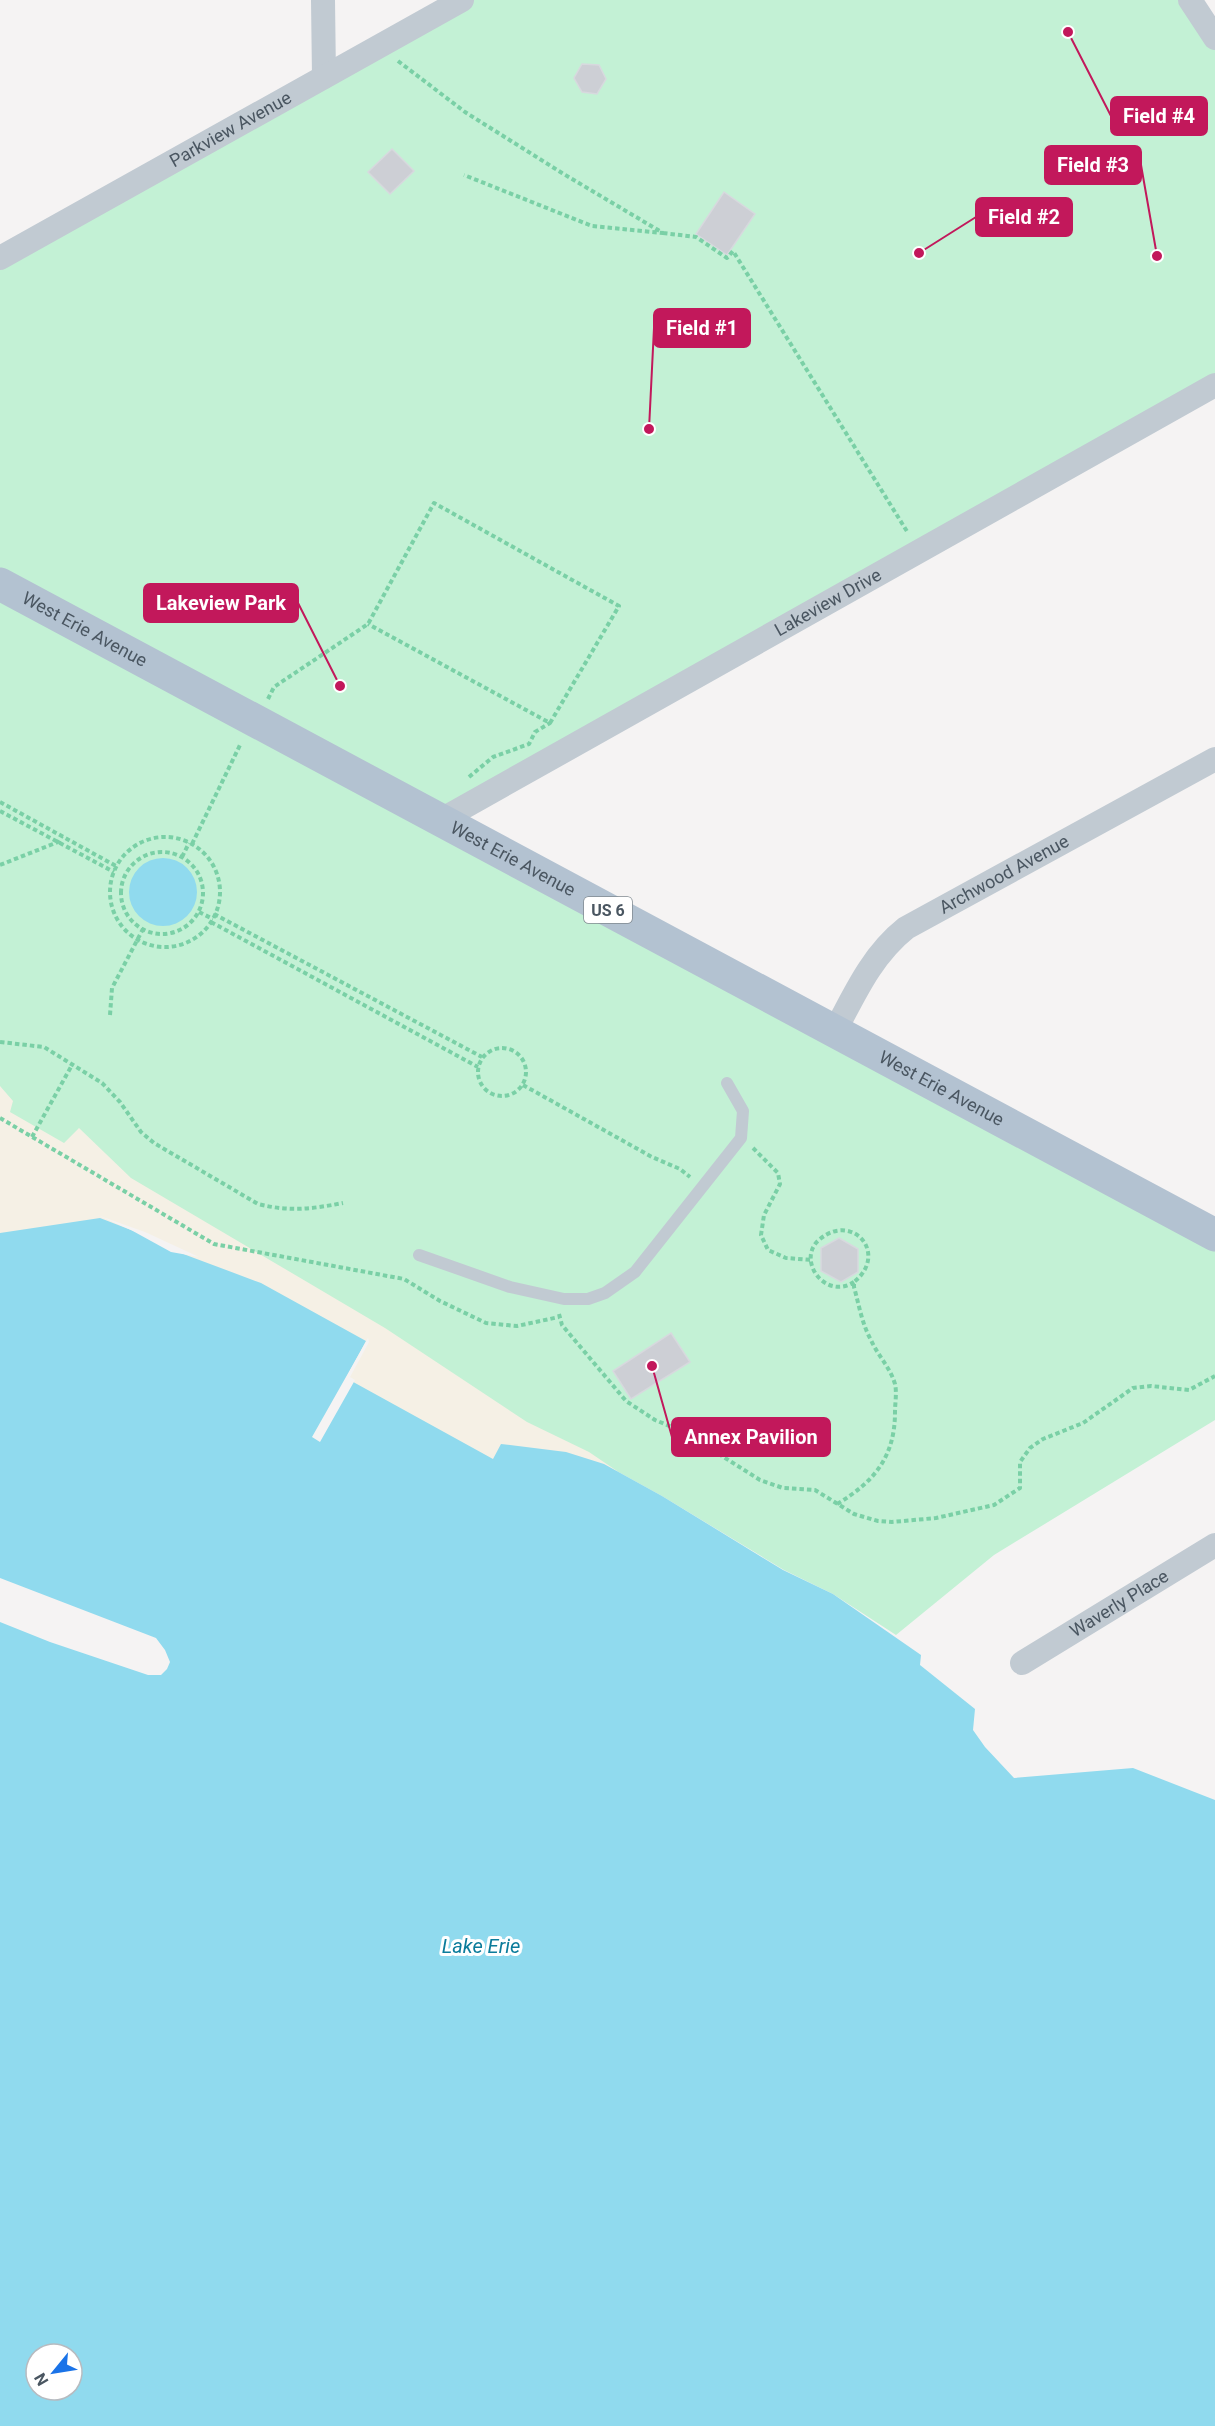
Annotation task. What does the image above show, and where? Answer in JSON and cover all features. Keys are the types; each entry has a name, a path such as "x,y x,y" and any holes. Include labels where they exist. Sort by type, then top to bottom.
{"main road":[{"name":"West Erie Avenue","path":"0,584 1215,1235"}],"street":[{"path":"323,0 324,78"},
{"name":"Parkview Avenue","path":"0,258 462,0"},
{"path":"1190,0 1215,38"},
{"name":"Lakeview Drive","path":"441,820 1215,384"},
{"name":"Archwood Avenue","path":"835,1031 877,956 906,928 1215,759"},
{"name":"Waverly Place","path":"1022,1663 1215,1545"}],"lane":[{"path":"419,1255 510,1287 564,1299 588,1299 605,1293 635,1272 741,1138 743,1111 727,1083"}],"path":[{"path":"398,61 465,112 663,233"},
{"path":"464,175 592,226 696,237 727,258 733,251 919,551"},
{"path":"266,702 274,687 368,624 434,503 619,606 550,723 535,732 529,744 486,761 482,768 472,774 463,784"},
{"path":"368,624 550,723"},
{"path":"182,857 191,844 242,743"},
{"path":"0,802 62,836 115,869"},
{"path":"8,806 2,812 57,842 126,874"},
{"path":"0,865 57,842 62,836"},
{"path":"158,837 176,838 191,844 205,855 215,870 220,887 218,904 212,921 200,935 183,944 165,947 146,944 130,934 117,920 111,903 111,884 115,869 127,852 141,842 158,837"},
{"path":"162,852 182,857 198,872 203,885 203,899 199,912 180,930 167,934 143,929 132,921 125,910 122,885 126,874 135,862 148,854 162,852"},
{"path":"199,912 281,960 478,1067"},
{"path":"214,914 482,1057"},
{"path":"110,1015 112,988 143,929"},
{"path":"281,960 286,952"},
{"path":"338,991 342,982"},
{"path":"401,1026 406,1016"},
{"path":"0,1042 44,1047 102,1083 120,1102 141,1132 154,1143 258,1204 278,1209 304,1210 343,1203"},
{"path":"496,1048 512,1049 524,1060 526,1077 523,1085 510,1095 493,1094 481,1084 478,1067 482,1057 496,1048"},
{"path":"32,1137 72,1065"},
{"path":"523,1085 652,1157 680,1169 703,1186"},
{"path":"0,1118 214,1244 404,1278 440,1301 486,1323 517,1326 559,1317"},
{"path":"741,1138 778,1173 780,1184 764,1215 761,1235 768,1250 786,1258 812,1260"},
{"path":"842,1230 856,1234 864,1241 869,1261 866,1270 854,1282 849,1286 835,1287 820,1280 812,1270 814,1245 825,1235 842,1230"},
{"path":"836,1504 858,1491 873,1478 884,1460 895,1417 896,1387 885,1361 870,1339 854,1282"},
{"path":"564,1299 559,1317 562,1325 626,1401 684,1432 760,1480 783,1488 816,1490 854,1514 878,1521 936,1518 994,1505 1020,1488 1020,1462 1030,1448 1043,1439 1083,1423 1133,1388 1151,1386 1189,1390 1215,1376"}],"green space":[{"path":"462,0 1190,0 1215,38 1215,385 442,820 1215,1235 1215,1420 994,1555 896,1635 833,1594 784,1570 662,1496 604,1464 0,1233 0,258"}],"sand":[{"path":"0,1086 13,1101 10,1112 64,1143 79,1128 131,1178 385,1328 527,1422 589,1452 617,1471 0,1577"}],"water":[{"path":"163,858 176,860 187,868 195,879 197,892 195,905 187,916 176,924 163,926 150,924 139,916 131,905 129,892 131,879 139,868 150,860"},
{"name":"Lake Erie","path":"100,1218 186,1255 261,1283 366,1341 346,1378 493,1459 501,1444 566,1452 604,1464 662,1496 783,1570 833,1594 921,1655 920,1665 975,1709 973,1730 985,1747 1014,1778 1133,1768 1215,1800 1215,2426 0,2426 0,1233"}],"pier":[{"path":"97,1215 145,1232 199,1257 171,1252"},
{"path":"368,1338 369,1342 350,1377 355,1380 320,1442 312,1437"},
{"path":"0,1578 156,1638 170,1662 167,1669 161,1675 148,1675 50,1642 0,1622"}],"building":[{"path":"582,64 599,65 606,79 597,94 582,92 574,78"},
{"path":"392,149 414,171 390,194 368,172"},
{"path":"724,192 755,214 727,255 696,234"},
{"path":"839,1238 858,1249 858,1272 841,1282 821,1271 821,1248"},
{"path":"671,1333 690,1362 631,1399 613,1371"}],"place":[{"name":"Field #4","path":"1068,32"},
{"name":"Field #2","path":"919,253"},
{"name":"Field #3","path":"1157,256"},
{"name":"Field #1","path":"649,429"},
{"name":"Lakeview Park","path":"340,686"},
{"name":"Annex Pavilion","path":"652,1366"}]}
